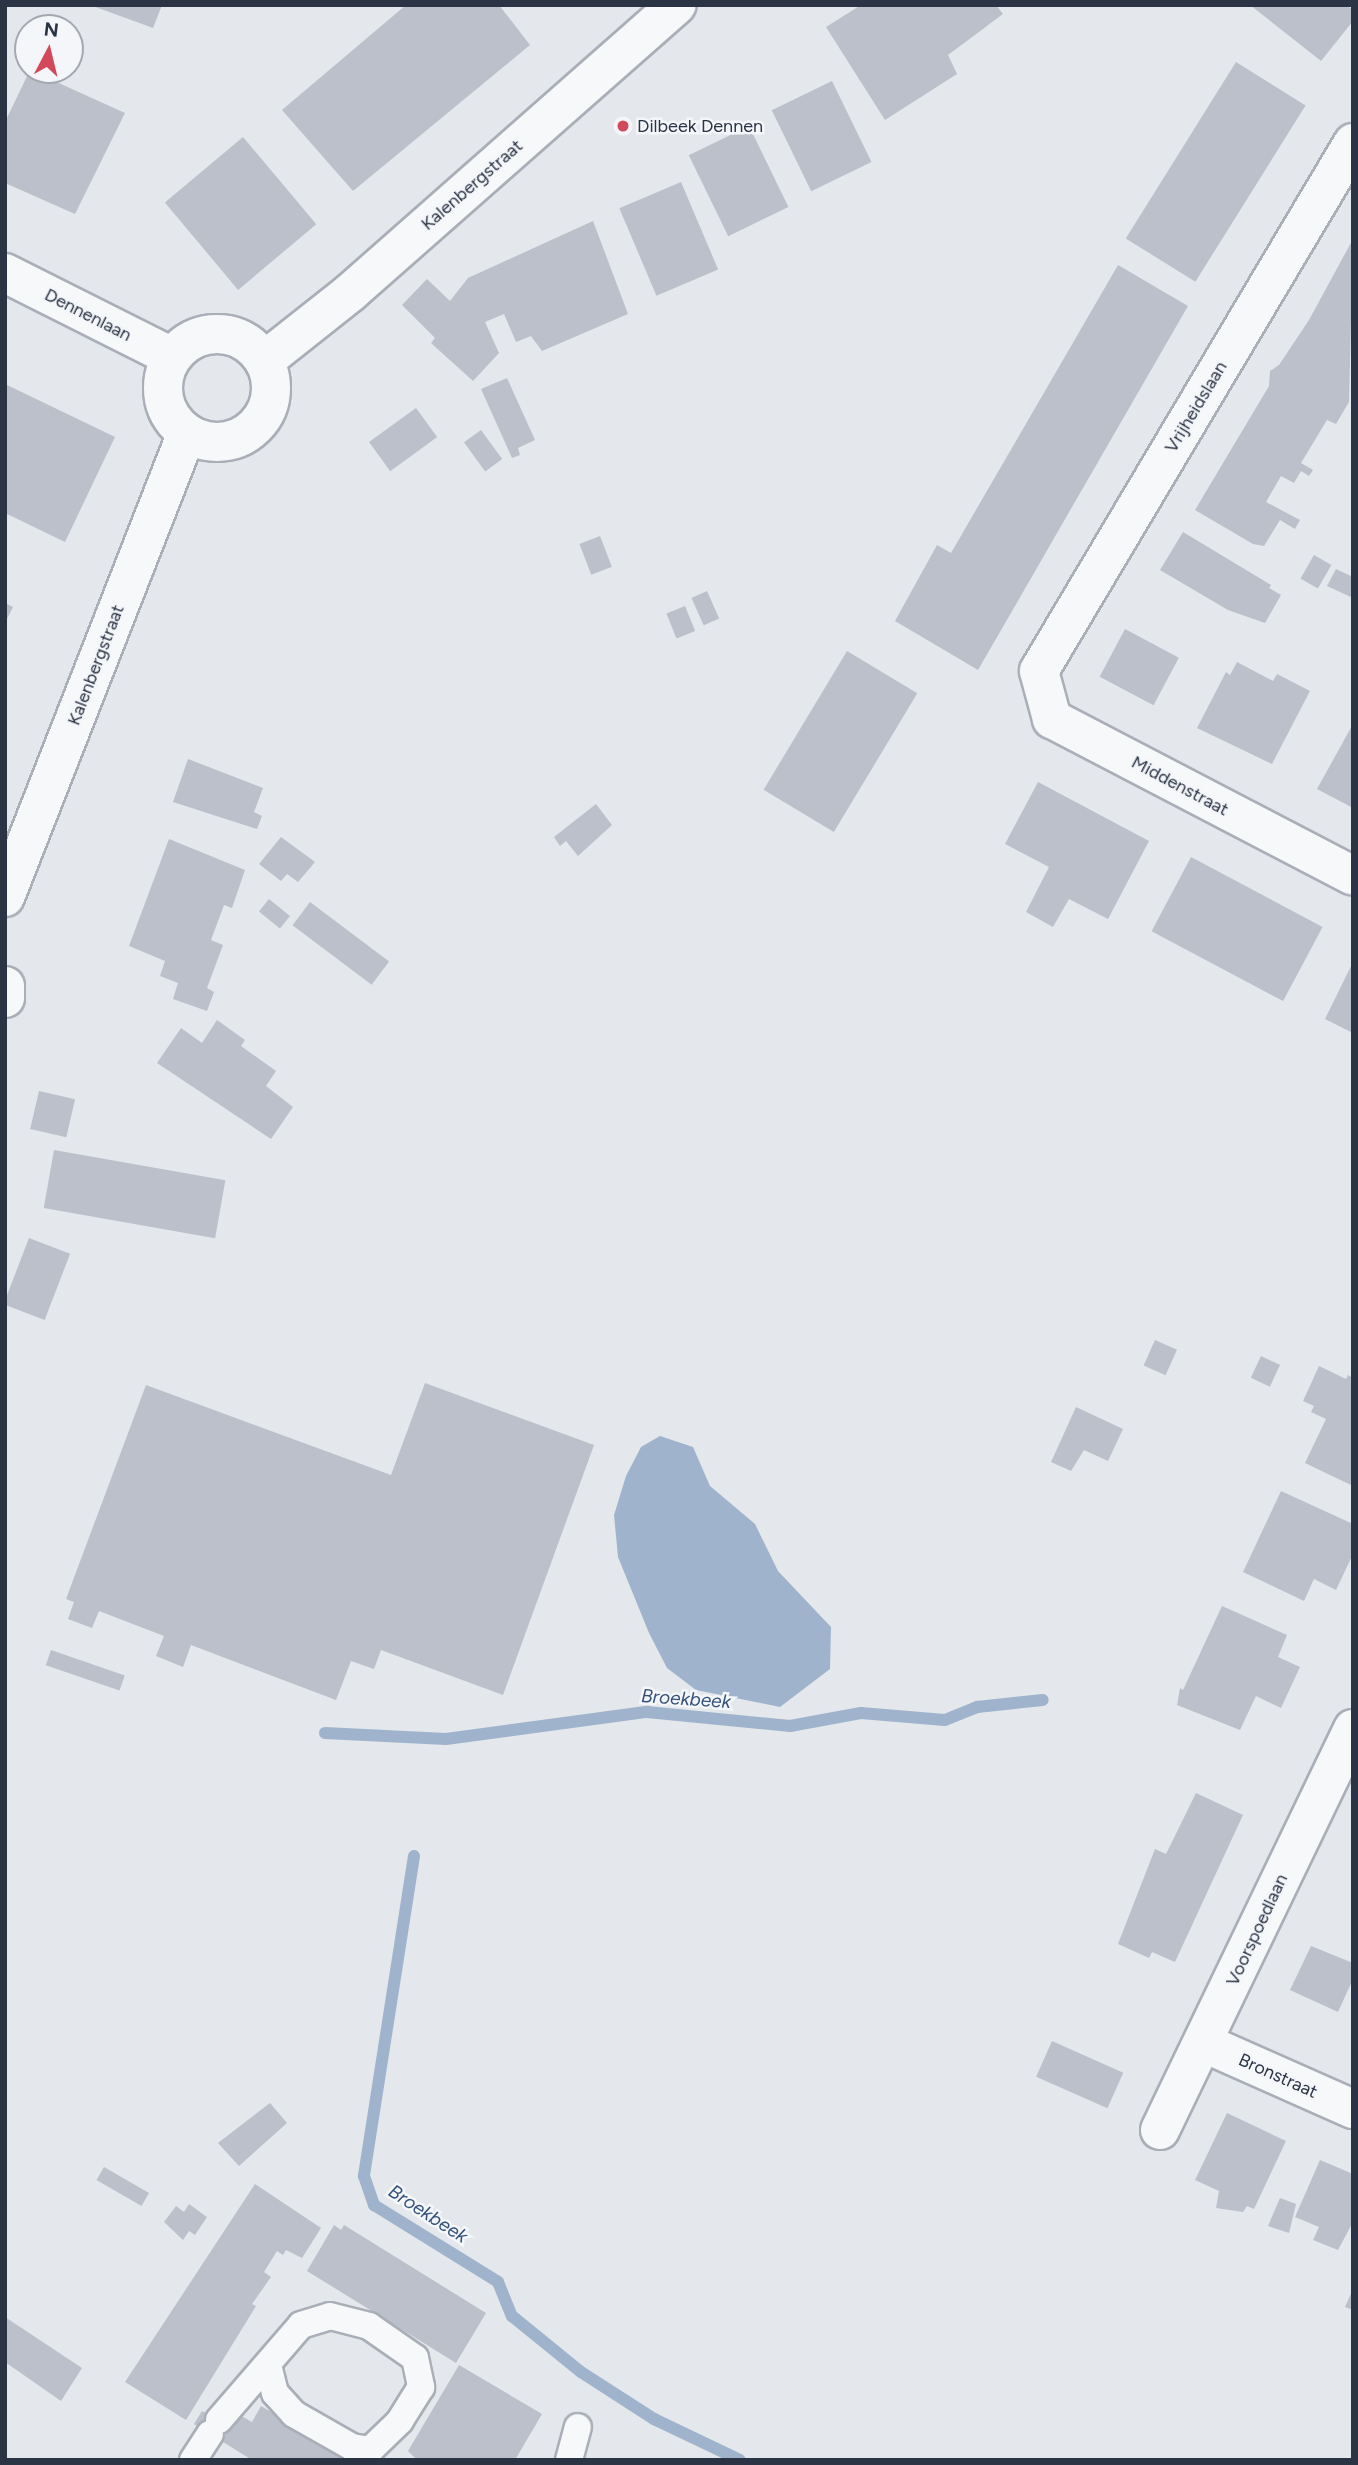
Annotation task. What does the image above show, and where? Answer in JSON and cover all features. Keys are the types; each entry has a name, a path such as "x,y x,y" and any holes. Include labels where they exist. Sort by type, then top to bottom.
{"street":[{"name":"Kalenbergstraat","path":"264,361 351,292 677,5"},
{"name":"Vrijheidslaan","path":"1039,671 1353,142"},
{"name":"Dennenlaan","path":"5,273 172,356"},
{"path":"208,334 230,335 250,344 264,361 270,396 254,427 222,442 187,433 171,418 163,398 163,376 172,356 188,341 208,334"},
{"name":"Kalenbergstraat","path":"5,897 187,433"},
{"name":"Middenstraat","path":"1039,671 1052,719 1353,876"},
{"path":"5,986 5,998"},
{"name":"Voorspoedlaan","path":"1160,2130 1353,1729"},
{"name":"Bronstraat","path":"1204,2043 1353,2109"}],"lane":[{"path":"193,2460 214,2427 301,2325 330,2316 369,2326 415,2358 421,2387 379,2455 352,2447 294,2414 275,2393 268,2365"},
{"path":"569,2460 578,2427"}],"water":[{"path":"660,1436 693,1447 710,1486 755,1524 778,1571 831,1627 830,1669 780,1707 696,1690 667,1668 649,1633 618,1557 614,1515 626,1476 641,1447"}],"building":[{"path":"90,5 162,5 153,28"},
{"path":"406,5 499,5 530,45 353,191 282,110"},
{"path":"861,5 996,5 1003,14 948,55 957,74 885,120 826,27"},
{"path":"1250,5 1346,5 1353,10 1353,21 1321,61"},
{"path":"1236,62 1306,105 1195,282 1126,238"},
{"path":"832,81 871,162 811,191 772,110"},
{"path":"23,84 61,84 125,113 75,214 5,183 5,122"},
{"path":"749,126 788,207 728,236 689,155"},
{"path":"243,137 316,224 238,290 165,203"},
{"path":"681,182 718,269 656,296 619,208"},
{"path":"593,221 628,314 542,351 531,336 516,342 504,314 485,322 499,353 473,381 431,343 435,338 402,305 427,279 450,301 468,278"},
{"path":"1353,239 1349,402 1336,424 1327,420 1301,463 1313,470 1309,476 1301,471 1294,483 1281,476 1266,502 1300,520 1295,529 1280,520 1264,546 1253,544 1195,510 1269,386 1270,371 1279,365 1309,320"},
{"path":"1118,265 1188,306 978,670 895,621 937,545 951,553"},
{"path":"507,378 535,440 518,448 520,455 512,458 481,389"},
{"path":"5,384 115,437 65,542 5,513"},
{"path":"416,408 437,437 390,471 369,442"},
{"path":"481,430 502,459 485,471 464,442"},
{"path":"1183,532 1271,585 1269,588 1281,595 1265,623 1228,610 1160,570"},
{"path":"600,536 612,567 591,575 579,544"},
{"path":"1314,555 1331,565 1318,588 1300,578"},
{"path":"1336,569 1353,577 1353,598 1327,586"},
{"path":"707,591 719,618 704,625 691,598"},
{"path":"5,603 13,607 5,623"},
{"path":"685,606 695,631 677,639 666,613"},
{"path":"1125,629 1179,658 1154,705 1100,677"},
{"path":"847,651 917,693 834,832 764,790"},
{"path":"1237,662 1273,681 1277,674 1310,691 1272,764 1197,728 1226,672 1230,675"},
{"path":"1353,724 1353,808 1317,789"},
{"path":"188,759 263,788 254,812 262,816 257,829 173,802"},
{"path":"1038,782 1149,841 1108,919 1069,899 1053,927 1026,912 1049,867 1005,844"},
{"path":"596,804 612,825 578,856 566,841 560,846 554,837"},
{"path":"281,837 315,862 298,882 287,874 281,881 259,864"},
{"path":"169,839 245,870 232,908 224,905 211,940 223,945 207,988 214,992 207,1011 173,999 178,983 160,976 165,961 129,946"},
{"path":"1191,857 1323,927 1283,1001 1152,931"},
{"path":"269,899 290,916 280,928 259,911"},
{"path":"310,902 389,962 372,985 293,925"},
{"path":"1353,962 1353,1033 1325,1019"},
{"path":"217,1020 245,1040 241,1046 276,1071 266,1086 293,1107 271,1139 157,1063 181,1028 202,1043"},
{"path":"39,1091 75,1099 66,1137 30,1129"},
{"path":"54,1150 225,1180 215,1238 44,1208"},
{"path":"29,1238 70,1254 45,1320 5,1305"},
{"path":"1155,1340 1177,1350 1166,1375 1144,1366"},
{"path":"1261,1356 1280,1365 1270,1387 1251,1378"},
{"path":"1319,1366 1346,1379 1348,1375 1353,1378 1353,1486 1305,1463 1326,1419 1311,1412 1314,1406 1303,1401"},
{"path":"425,1383 594,1445 503,1695 381,1650 374,1669 351,1661 336,1700 191,1645 183,1667 156,1656 164,1636 99,1611 92,1628 68,1619 74,1602 66,1599 146,1385 391,1475"},
{"path":"1076,1407 1123,1429 1108,1461 1084,1450 1071,1471 1051,1462"},
{"path":"1281,1491 1353,1524 1353,1554 1336,1590 1314,1579 1304,1601 1243,1572"},
{"path":"1222,1606 1287,1635 1278,1657 1300,1667 1281,1708 1256,1696 1240,1730 1177,1705 1180,1688 1183,1690"},
{"path":"51,1650 125,1675 120,1691 46,1665"},
{"path":"1196,1793 1243,1815 1175,1962 1152,1952 1149,1958 1118,1944 1155,1849 1166,1854"},
{"path":"1311,1946 1353,1963 1353,1979 1338,2012 1290,1990"},
{"path":"1052,2041 1123,2073 1107,2108 1036,2077"},
{"path":"270,2103 287,2123 239,2166 218,2143"},
{"path":"1227,2113 1286,2141 1254,2209 1247,2206 1243,2212 1216,2208 1219,2191 1195,2180"},
{"path":"1320,2160 1353,2174 1353,2222 1338,2250 1313,2240 1319,2227 1295,2217"},
{"path":"104,2167 149,2193 142,2206 96,2180"},
{"path":"255,2184 321,2228 302,2258 286,2250 283,2255 277,2251 264,2272 271,2277 252,2304 256,2306 186,2420 125,2382"},
{"path":"1280,2198 1296,2204 1289,2233 1268,2226"},
{"path":"189,2204 207,2217 195,2235 189,2231 183,2240 164,2222 176,2206 184,2212"},
{"path":"334,2225 341,2230 344,2225 486,2313 456,2363 307,2271"},
{"path":"1353,2289 1353,2310 1345,2307"},
{"path":"5,2317 82,2368 61,2401 5,2362"},
{"path":"459,2365 542,2414 515,2460 417,2460 408,2451"},
{"path":"261,2406 352,2460 252,2460 194,2424 202,2411 219,2420 236,2413 252,2422"}],"waterway":[{"name":"Broekbeek","path":"325,1733 446,1739 647,1712 790,1726 861,1713 945,1720 977,1707 1043,1700"},
{"name":"Broekbeek","path":"414,1856 364,2176 374,2205 498,2282 512,2316 581,2372 654,2419 740,2460"}],"place":[{"name":"Dilbeek Dennen","path":"623,126"}]}
